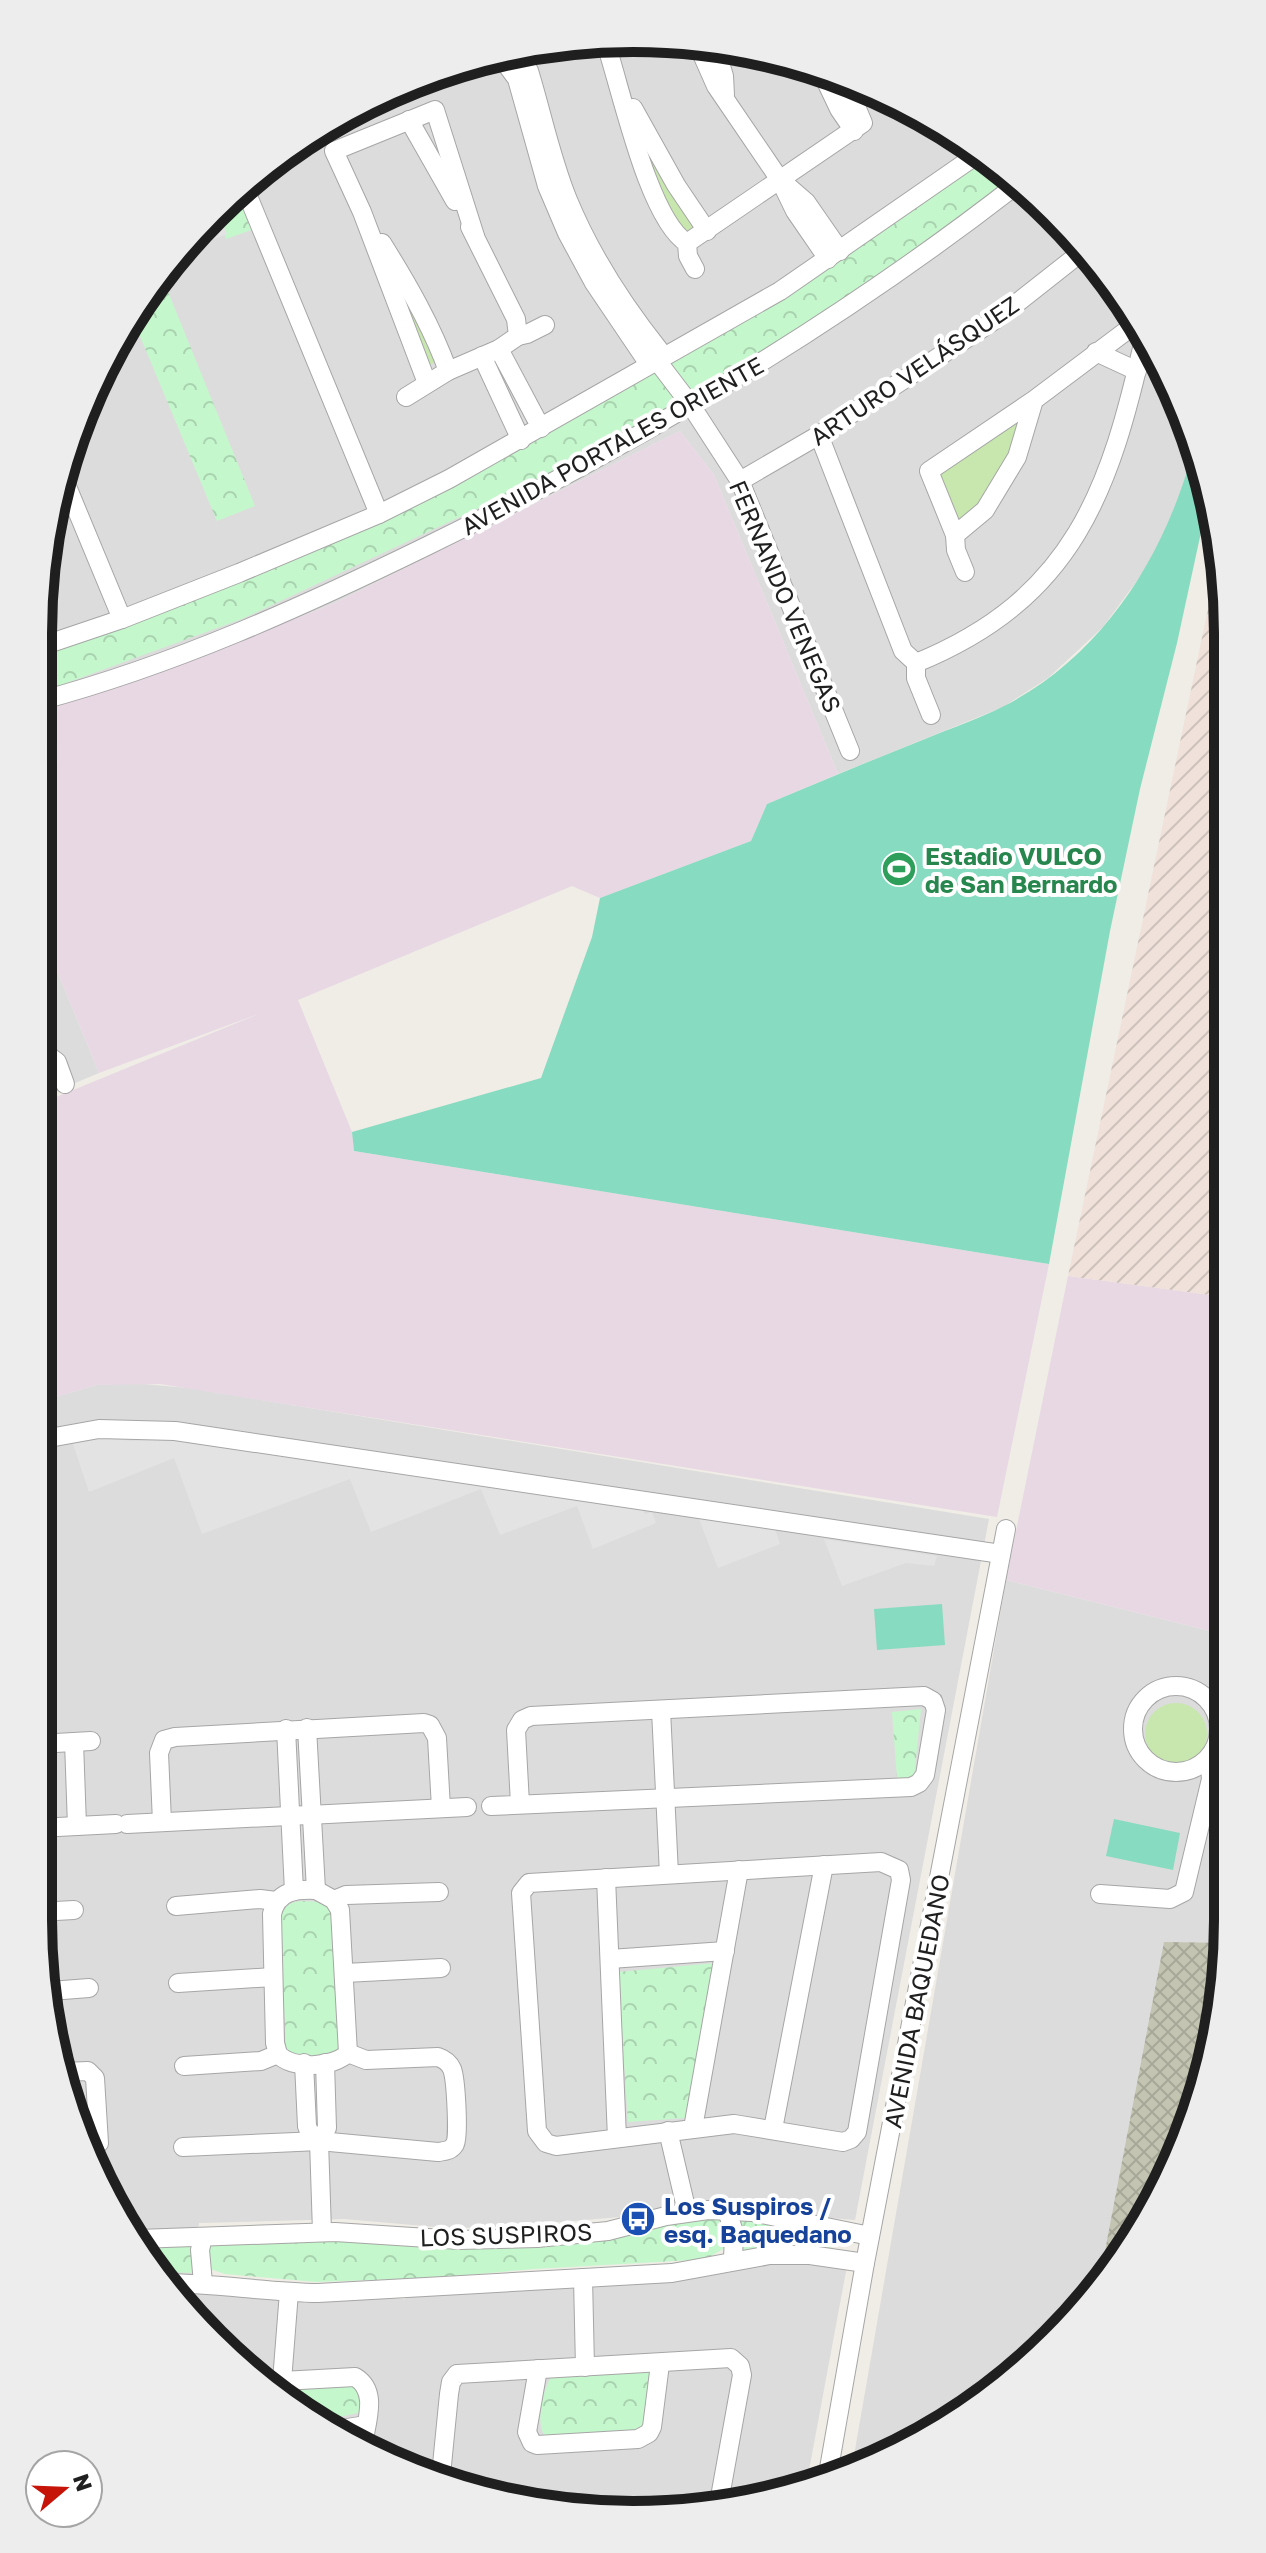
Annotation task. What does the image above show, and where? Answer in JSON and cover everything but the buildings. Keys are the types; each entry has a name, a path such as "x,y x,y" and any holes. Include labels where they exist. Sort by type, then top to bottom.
{"street":[{"path":"609,53 651,188 675,234 687,243 688,256 695,269"},
{"path":"702,56 709,73 780,180 806,202 834,255"},
{"path":"719,59 724,76 725,98"},
{"path":"507,66 517,79 547,186 567,233 594,283 646,360 658,362 660,351 585,236 567,197 524,62"},
{"path":"619,81 676,185 707,231"},
{"path":"828,86 839,109 858,127"},
{"path":"849,94 858,127"},
{"path":"427,383 362,212 334,151 435,110 475,236"},
{"path":"409,120 475,236 517,327 527,334 545,325"},
{"path":"687,243 858,127"},
{"name":"AVENIDA PORTALES ORIENTE","path":"52,643 122,619 379,514 521,440 780,291 970,160"},
{"name":"AVENIDA PORTALES ORIENTE","path":"52,697 199,647 378,570 530,496 809,334 1009,190"},
{"path":"249,197 379,514"},
{"path":"362,212 406,281 448,371"},
{"name":"ARTURO VELÁSQUEZ","path":"740,481 819,435 998,318 1076,257"},
{"path":"406,397 448,371 499,349 517,327"},
{"path":"965,572 956,550 955,535 929,471 1034,400 1128,329"},
{"path":"499,349 541,428"},
{"path":"1096,352 1137,371"},
{"path":"916,663 960,644 1000,617 1036,585 1068,548 1104,483 1141,352"},
{"path":"482,356 521,440"},
{"name":"FERNANDO VENEGAS","path":"658,362 690,404 740,481 850,751"},
{"path":"955,535 985,510 1017,457 1034,400"},
{"path":"819,435 903,651 916,663 916,678 931,715"},
{"path":"70,493 122,619"},
{"path":"52,1058 57,1062 65,1084"},
{"path":"52,1437 99,1429 184,1432 1001,1554"},
{"name":"AVENIDA BAQUEDANO","path":"829,2467 870,2236 1006,1529"},
{"path":"1214,1694 1166,1686 1142,1701 1132,1728 1134,1742 1141,1755 1151,1765 1164,1771 1178,1773 1192,1770 1214,1753"},
{"path":"1194,1689 1205,1697 1214,1713"},
{"path":"491,1806 911,1787 925,1775 936,1710 933,1701 924,1696 531,1716 522,1720 516,1730 520,1804"},
{"path":"661,1710 669,1874"},
{"path":"162,1822 159,1753 164,1740 286,1729 430,1725 437,1738 441,1808"},
{"path":"307,1728 316,1890"},
{"path":"286,1729 294,1891"},
{"path":"52,1743 82,1741 77,1826"},
{"path":"1207,1760 1214,1749"},
{"path":"1100,1894 1170,1899 1184,1892 1211,1779 1207,1760"},
{"path":"52,1827 467,1807"},
{"path":"881,1862 899,1870 901,1880 857,2132 843,2142 734,2124 556,2146 546,2143 537,2131 521,1893 529,1883 739,1870 881,1862"},
{"path":"773,2129 824,1865"},
{"path":"693,2128 739,1870"},
{"path":"606,1878 617,2138"},
{"path":"176,1906 260,1899 276,1901 294,1891 316,1890 334,1900 340,1910 348,2053"},
{"path":"334,1900 346,1895 439,1892"},
{"path":"276,1901 272,1914 278,2054"},
{"path":"52,1911 74,1910"},
{"path":"610,1959 725,1951"},
{"path":"345,1973 441,1968"},
{"path":"178,1983 273,1977"},
{"path":"56,1991 89,1988"},
{"path":"278,2054 291,2063 325,2063 340,2060 348,2053"},
{"path":"183,2147 319,2141 438,2152 451,2149 456,2142 453,2071 443,2059 429,2056 366,2060 348,2053"},
{"path":"184,2066 261,2061 278,2054"},
{"path":"304,2063 307,2126 310,2134 319,2141"},
{"path":"322,2232 319,2141 327,2128 325,2063"},
{"path":"72,2072 88,2071 95,2078 97,2145"},
{"path":"668,2131 687,2212"},
{"path":"727,2211 734,2232 733,2260"},
{"name":"LOS SUSPIROS","path":"147,2239 322,2232 459,2240 537,2238 608,2231 687,2212 727,2211 752,2212 870,2236"},
{"path":"203,2237 200,2250 203,2283"},
{"name":"LOS SUSPIROS","path":"179,2283 289,2292 672,2273 733,2260 789,2254 865,2263"},
{"path":"583,2278 585,2367"},
{"path":"282,2381 289,2292"},
{"path":"442,2468 449,2394 454,2377 462,2372 731,2358 737,2360 742,2370 720,2494"},
{"path":"538,2369 527,2432 532,2443 537,2445 638,2439 649,2433 660,2364"},
{"path":"279,2381 355,2377 363,2382 370,2396 365,2435"},
{"path":"351,2428 366,2425"}],"shaded area":[{"path":"633,52 671,53 746,63 855,96 924,130 987,172 1016,196 1044,222 1094,279 1116,310 1154,376 1189,466 1172,518 1144,571 1103,627 1048,678 1003,707 838,774 714,475 680,431 335,603 189,660 52,708 53,595 63,520 96,411 130,342 172,279 196,250 222,222 279,172 343,130 411,96 520,63 595,53"},
{"path":"222,222 227,234 201,244"},
{"path":"680,431 714,475 838,774 767,804 751,841 600,898 572,886 298,1000 352,1132 354,1151 1049,1264 997,1517 160,1384 96,1385 52,1398 52,1099 261,1013 99,1073 52,959 52,708 189,660 335,603"},
{"path":"1212,588 1214,1296 1068,1276"},
{"path":"52,959 99,1073 52,1093"},
{"path":"1068,1276 1214,1296 1214,1632 1006,1580"},
{"path":"132,1383 188,1388 989,1519 855,2220 676,2206 620,2217 502,2227 447,2228 344,2219 199,2223 189,2293 405,2299 404,2284 688,2266 763,2249 847,2266 808,2473 709,2496 633,2501 595,2500 520,2490 446,2470 411,2457 342,2423 279,2381 222,2331 172,2274 150,2243 112,2177 83,2107 63,2033 53,1958 52,1398 96,1385"},
{"path":"94,1437 133,1441 174,1439 642,1508 645,1514 652,1512 656,1523 593,1549 577,1506 500,1535 481,1489 371,1532 350,1479 202,1534 174,1458 89,1492 72,1441"},
{"path":"711,1516 774,1526 780,1544 718,1568 699,1519"},
{"path":"824,1539 937,1556 934,1566 906,1563 842,1586"},
{"path":"1006,1580 1214,1632 1213,1958 1203,2033 1170,2142 1116,2243 1094,2274 1044,2331 987,2381 956,2403 924,2423 854,2458"},
{"path":"1164,1942 1213,1943 1203,2033 1183,2107 1154,2177 1103,2261"}],"green space":[{"path":"630,126 695,227 680,236"},
{"path":"971,160 1003,186 739,370 577,462 242,619 52,688 52,649 243,578 649,372"},
{"path":"243,202 254,229 226,239 221,223"},
{"path":"391,270 440,360 427,366"},
{"path":"166,287 255,506 217,521 137,330"},
{"path":"1024,414 1000,475 983,501 959,526 938,474"},
{"name":"Estadio VULCO de San Bernardo","path":"1189,465 1203,522 1110,931 1049,1264 354,1151 352,1132 541,1078 592,937 600,898 751,841 767,804 994,711 1038,686 1097,634 1122,603 1144,570 1178,499"},
{"path":"942,1604 945,1645 877,1650 874,1609"},
{"path":"1170,1703 1182,1703 1198,1712 1205,1722 1205,1746 1198,1756 1182,1765 1170,1765 1150,1751 1145,1740 1145,1728 1159,1708"},
{"path":"921,1709 914,1778 897,1778 892,1712"},
{"path":"1114,1819 1180,1833 1173,1870 1106,1856"},
{"path":"301,1901 321,1902 331,1907 339,2050 321,2057 300,2055 287,2051 286,2047 280,1923 285,1907"},
{"path":"715,1963 686,2118 628,2122 618,1972"},
{"path":"715,2216 723,2221 727,2243 711,2256 693,2260 431,2278 316,2282 225,2274 210,2269 207,2252 211,2245 274,2237 495,2247"},
{"path":"740,2216 808,2230 832,2239 835,2246 825,2249 766,2247 741,2251"},
{"path":"198,2243 196,2273 171,2272 152,2245"},
{"path":"648,2371 651,2374 644,2427 637,2432 545,2436 541,2406 552,2376"},
{"path":"353,2385 359,2393 362,2412 334,2418 286,2386"}],"place":[{"name":"Estadio VULCO de San Bernardo","path":"899,869"},
{"name":"Los Suspiros / esq. Baquedano","path":"638,2219"}]}
